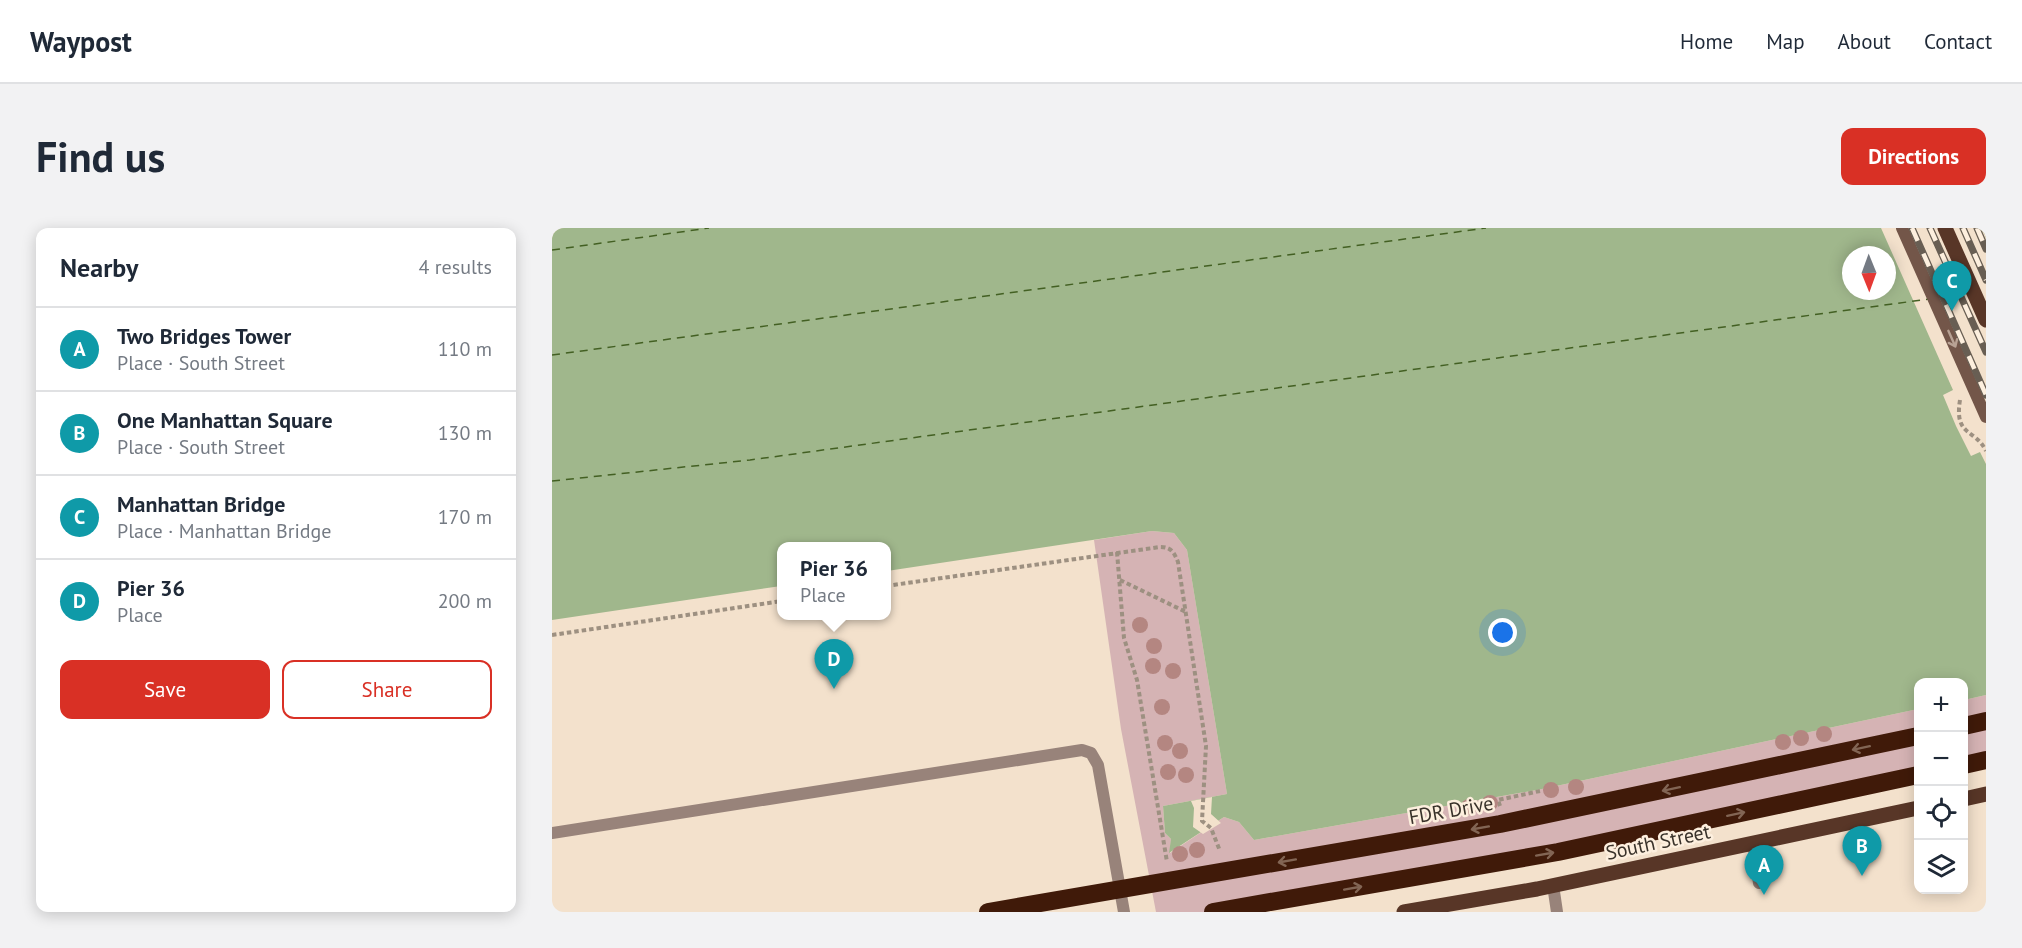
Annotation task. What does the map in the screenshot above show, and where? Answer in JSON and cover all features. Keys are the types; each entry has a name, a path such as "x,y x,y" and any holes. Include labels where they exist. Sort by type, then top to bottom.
{"highway":[{"path":"1968,725 1986,721"},
{"name":"FDR Drive","path":"988,912 1500,824 1914,737"},
{"path":"1968,764 1986,760"},
{"path":"1213,912 1558,852 1914,776"}],"main road":[{"path":"1902,228 1986,417"},
{"path":"1945,228 1986,320"},
{"path":"1968,798 1986,794"},
{"name":"South Street","path":"1404,912 1444,909 1914,809"}],"street":[{"path":"552,832 1082,750 1091,753 1098,765 1124,912"},
{"path":"1753,843 1760,883"},
{"path":"1553,885 1557,912"}],"path":[{"path":"891,585 1117,552 1168,547 1175,553 1206,746 1202,821 1211,828 1220,851"},
{"path":"1117,552 1124,638 1137,680 1167,862"},
{"path":"1119,580 1186,612"},
{"path":"552,635 777,602"},
{"path":"1499,802 1498,800 1540,791"}],"shaded area":[{"path":"552,228 1986,228 1986,695 1968,699 1968,678 1914,678 1914,710 1542,789 1254,840 1239,822 1224,817 1169,853 1171,839 1165,833 1163,806 1227,794 1187,550 1174,533 1152,531 891,570 891,542 777,542 777,587 552,620"},
{"path":"1152,531 1174,533 1187,550 1227,794 1163,806 1165,833 1171,839 1170,853 1224,817 1239,822 1254,840 1542,789 1914,710 1914,782 1240,912 1156,912 1121,729 1094,540"},
{"path":"1986,695 1986,766 1968,770 1968,732 1968,699"}],"pier":[{"path":"1881,228 1986,228 1986,464 1980,452 1971,456 1956,426 1943,395 1953,390 1896,262 1896,246 1889,246"},
{"path":"1212,797 1211,814 1221,823 1203,834 1193,827 1194,808 1191,801"}],"ferry route":[{"path":"552,250 709,228"},
{"path":"552,355 1486,228"},
{"path":"1939,297 1967,294"},
{"path":"552,481 750,460 1929,299"}],"railway":[{"path":"1912,228 1986,395"},
{"path":"1930,228 1986,352"},
{"path":"1963,228 1986,280"},
{"path":"1977,228 1986,249"}],"place":[{"name":"Manhattan Bridge","path":"1952,311"},
{"name":"Pier 36","path":"834,689"},
{"name":"One Manhattan Square","path":"1862,876"},
{"name":"Two Bridges Tower","path":"1764,895"}]}
